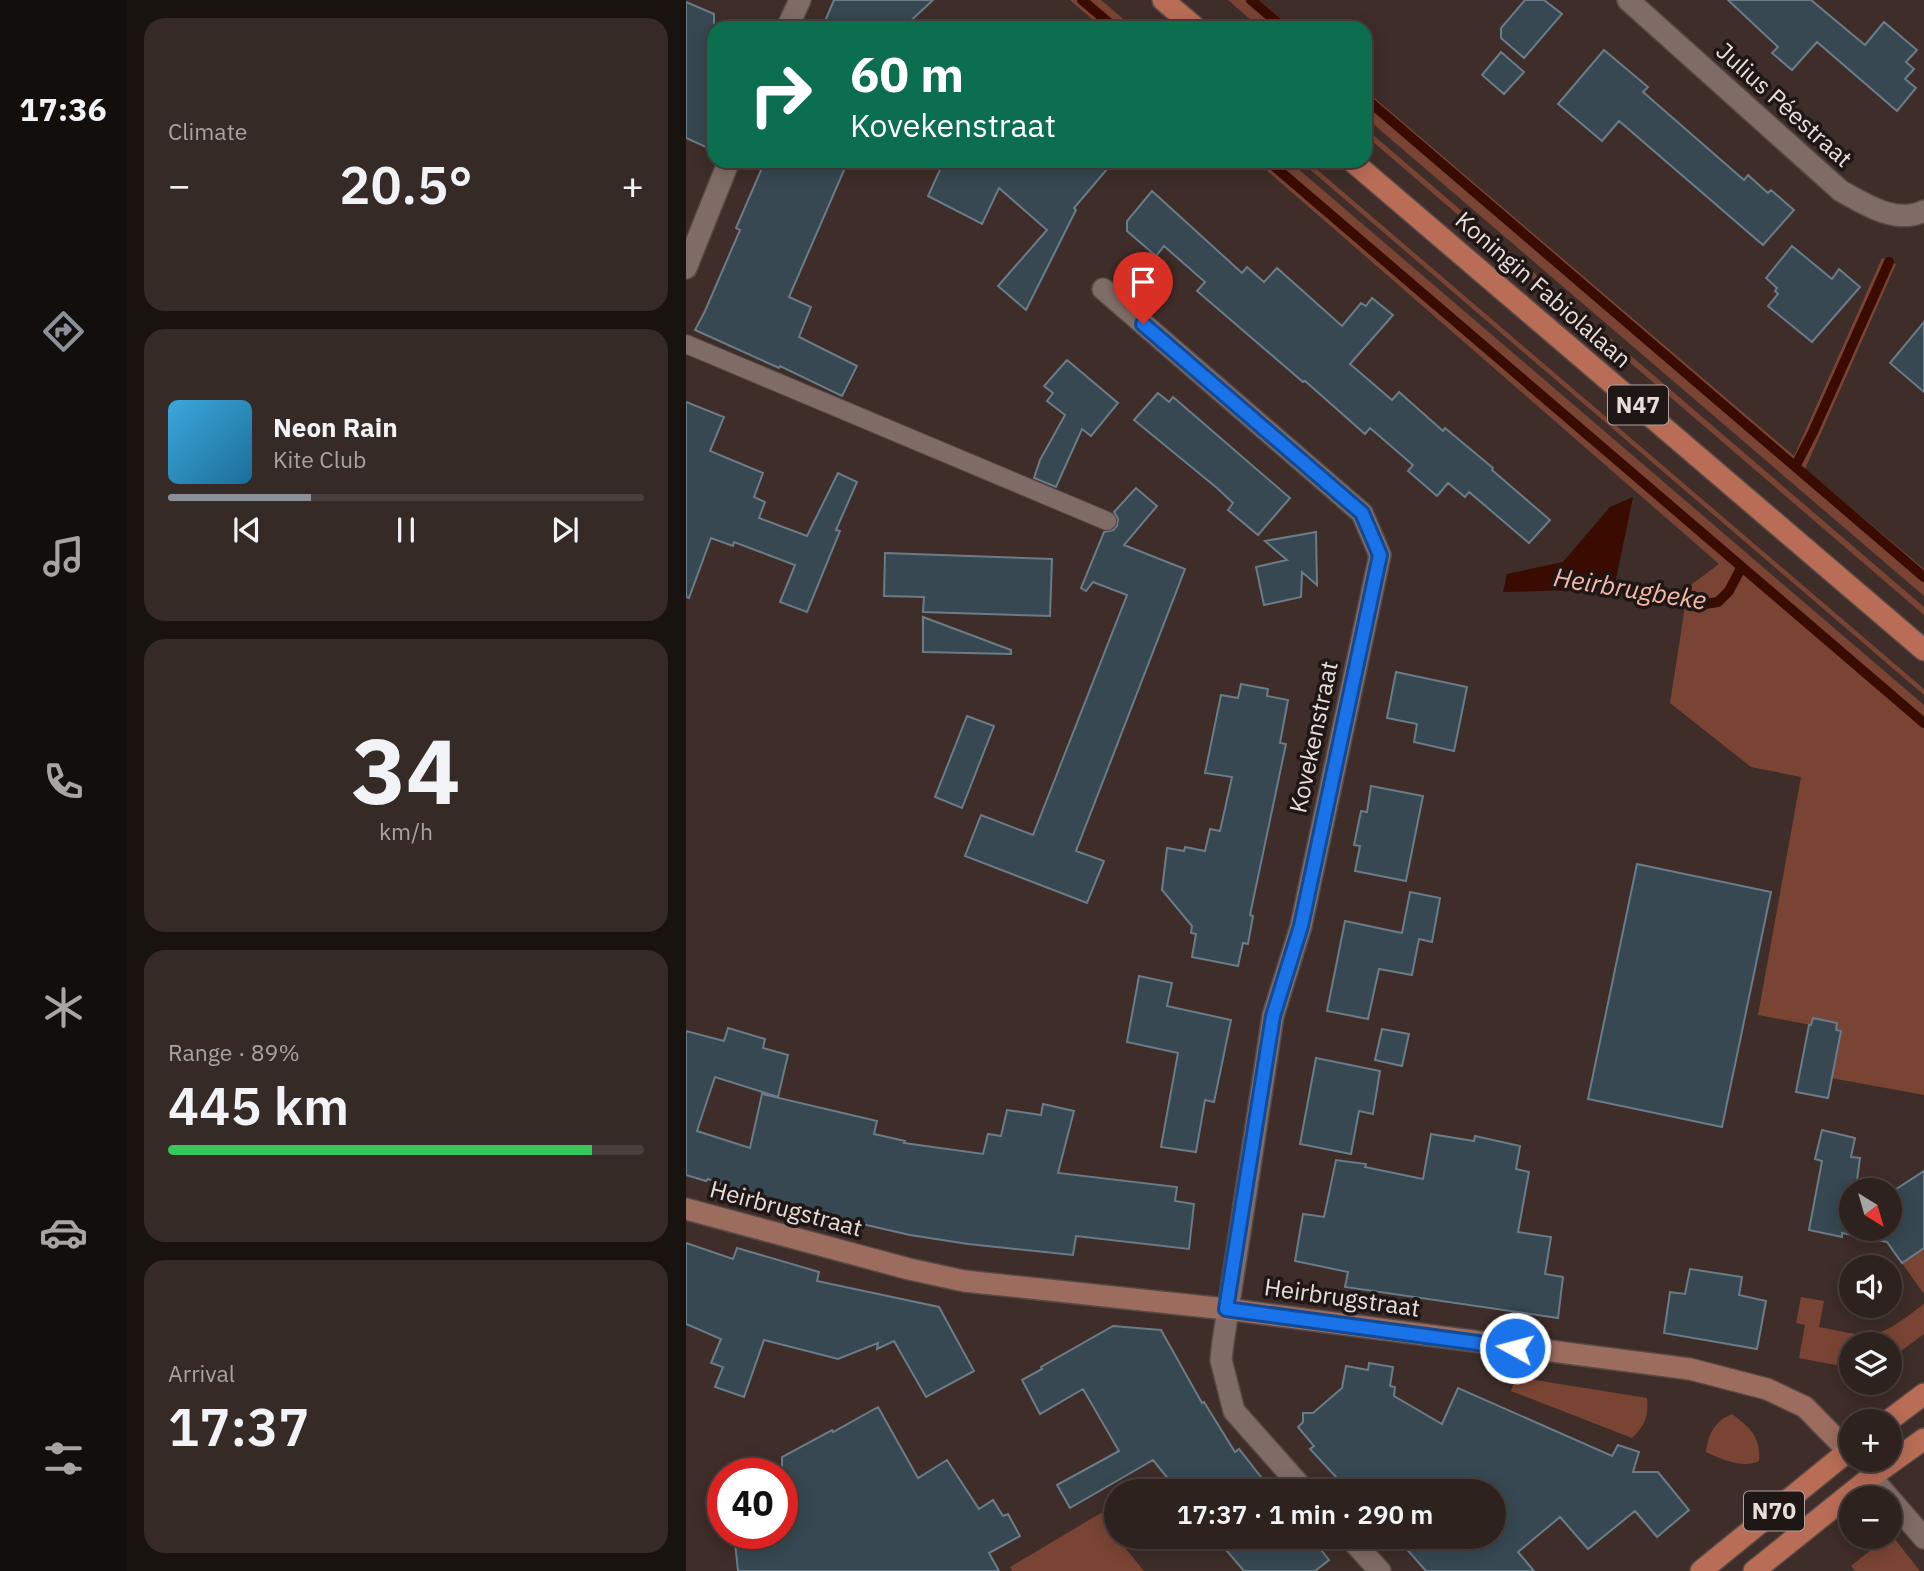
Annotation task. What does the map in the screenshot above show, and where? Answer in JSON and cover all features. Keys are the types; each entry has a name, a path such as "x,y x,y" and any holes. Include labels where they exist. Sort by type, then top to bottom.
{"main road":[{"path":"1163,0 1188,21"},
{"name":"Koningin Fabiolalaan","path":"1360,168 1924,650"},
{"path":"1902,1410 1924,1394"},
{"name":"N70","path":"1754,1571 1871,1477 1924,1439"},
{"name":"N70","path":"1701,1571 1839,1462"}],"street":[{"path":"791,21 800,0"},
{"name":"Julius Péestraat","path":"1629,0 1841,191 1875,209 1898,216 1923,214"},
{"path":"686,268 726,168"},
{"name":"Kovekenstraat","path":"1103,289 1362,513 1380,555 1301,926 1273,1016 1226,1309 1222,1360 1234,1411 1295,1479"},
{"name":"Heirbrugstraat","path":"686,1209 909,1269 964,1280 1226,1309 1690,1369 1767,1389 1805,1407 1839,1441"},
{"name":"Heirbrugstraat","path":"1867,1472 1871,1477"},
{"path":"1871,1477 1924,1538"},
{"path":"1360,1549 1380,1571"}],"lane":[{"path":"686,344 1107,521"}],"shaded area":[{"path":"1070,0 1101,0 1126,21 1094,21"},
{"path":"1228,0 1259,0 1284,21 1252,21"},
{"path":"1372,96 1794,456 1882,258 1896,264 1805,469 1924,569 1924,596 1372,123"},
{"path":"1372,134 1924,607 1924,615 1372,141"},
{"path":"1264,168 1297,168 1924,705 1924,1095 1831,1078 1840,1031 1836,1030 1837,1022 1813,1018 1811,1025 1758,1015 1801,777 1751,767 1670,703 1688,587 1719,564"},
{"path":"1308,168 1315,168 1924,689 1924,695"},
{"path":"1633,497 1614,589 1503,592 1507,574 1563,562 1610,507"},
{"path":"1924,1248 1924,1294 1902,1263"},
{"path":"1801,1297 1824,1301 1819,1327 1843,1332 1839,1332 1839,1366 1799,1358 1805,1325 1796,1323"},
{"path":"1924,1304 1924,1334 1902,1350 1902,1332 1880,1332"},
{"path":"1516,1377 1647,1398 1645,1420 1632,1438 1511,1391"},
{"path":"1732,1414 1753,1433 1758,1445 1759,1461 1739,1464 1706,1452 1713,1429 1721,1420"},
{"path":"1104,1511 1104,1549 1126,1549 1144,1571 1012,1571 1010,1567"},
{"path":"1902,1548 1920,1571 1855,1571 1851,1566 1872,1549"}],"building":[{"path":"834,0 933,0 910,21 825,21"},
{"path":"1525,0 1544,0 1562,14 1524,58 1501,38 1501,28"},
{"path":"1728,0 1811,0 1865,45 1884,22 1917,50 1906,62 1914,69 1905,79 1916,88 1897,111 1817,42 1792,70 1772,53 1778,47"},
{"path":"686,2 714,14 714,21 707,21 707,148 686,138"},
{"path":"1604,50 1648,87 1643,92 1744,180 1748,175 1768,193 1771,190 1794,210 1763,245 1619,121 1602,141 1558,104"},
{"path":"1501,52 1524,72 1504,94 1482,75"},
{"path":"762,168 845,168 789,297 811,307 799,337 857,366 842,396 695,330 740,230 736,228"},
{"path":"941,168 1108,168 1074,208 1076,210 1026,310 998,286 1047,230 999,188 982,224 928,196"},
{"path":"1152,191 1242,273 1247,267 1264,282 1277,268 1342,326 1361,303 1366,306 1372,298 1393,315 1350,364 1392,400 1399,392 1443,431 1445,428 1493,468 1492,470 1550,520 1529,543 1469,492 1465,497 1448,483 1437,496 1408,471 1413,465 1370,428 1365,434 1197,291 1205,282 1164,246 1156,256 1127,231 1127,221"},
{"path":"1792,246 1832,279 1839,269 1860,287 1812,342 1768,306 1778,294 1775,291 1777,288 1766,278"},
{"path":"1924,322 1924,392 1890,363"},
{"path":"1067,360 1118,403 1091,436 1082,429 1056,487 1034,478 1040,460 1065,415 1047,401 1053,393 1044,386"},
{"path":"1158,393 1169,402 1173,397 1290,498 1258,535 1228,510 1233,503 1217,488 1134,420"},
{"path":"686,402 724,417 710,451 763,473 754,497 765,502 759,518 807,536 838,473 857,482 836,530 840,531 807,612 780,602 795,565 734,542 733,546 711,538 689,598 686,597"},
{"path":"1136,488 1157,506 1124,545 1185,569 1076,851 1104,861 1087,903 965,856 981,815 1033,835 1127,595 1093,582 1086,591 1081,588 1104,532 1117,526 1118,519 1114,512"},
{"path":"1316,532 1317,585 1302,572 1301,597 1264,605 1256,567 1287,560 1265,541"},
{"path":"885,553 1052,559 1050,616 923,612 924,597 884,596"},
{"path":"923,617 1011,650 1011,654 923,652"},
{"path":"1396,672 1467,687 1454,751 1414,742 1417,724 1387,718"},
{"path":"1241,684 1268,689 1267,696 1288,700 1280,743 1286,744 1250,915 1253,916 1248,944 1243,943 1238,966 1192,957 1196,934 1191,933 1192,926 1162,890 1167,848 1184,851 1185,847 1205,851 1210,829 1220,831 1232,777 1205,773 1221,695 1238,698"},
{"path":"967,716 994,726 962,808 935,797"},
{"path":"1371,786 1423,796 1406,881 1355,871 1360,846 1354,845 1361,811 1367,812"},
{"path":"1637,864 1771,892 1722,1127 1588,1099"},
{"path":"1410,892 1440,898 1432,942 1419,939 1412,975 1379,969 1368,1019 1327,1011 1345,921 1402,933"},
{"path":"1139,976 1172,983 1167,1006 1231,1020 1214,1102 1205,1100 1196,1152 1161,1147 1178,1053 1127,1042"},
{"path":"1813,1018 1837,1023 1836,1030 1841,1031 1828,1098 1796,1092 1809,1025"},
{"path":"728,1028 765,1039 763,1048 788,1055 778,1097 715,1077 697,1131 750,1148 762,1094 877,1121 874,1134 905,1141 904,1143 983,1154 988,1134 1001,1136 1007,1110 1041,1115 1043,1104 1074,1111 1058,1173 1177,1187 1175,1201 1194,1204 1189,1249 1076,1236 1073,1255 968,1244 862,1224 752,1196 708,1179 706,1181 686,1175 686,1031 724,1041"},
{"path":"1382,1029 1409,1034 1402,1066 1375,1060"},
{"path":"1316,1058 1380,1071 1373,1114 1359,1111 1351,1154 1300,1144"},
{"path":"1822,1130 1855,1138 1851,1157 1860,1158 1857,1178 1839,1178 1839,1236 1809,1230 1822,1161 1815,1159"},
{"path":"1431,1134 1474,1141 1475,1136 1520,1146 1516,1169 1529,1172 1518,1232 1551,1237 1545,1274 1563,1277 1558,1318 1345,1287 1348,1272 1295,1261 1303,1214 1324,1217 1336,1160 1366,1164 1365,1167 1423,1179"},
{"path":"1924,1171 1924,1248 1902,1263 1902,1255 1896,1255 1887,1242 1882,1241 1902,1241 1902,1185"},
{"path":"686,1243 733,1259 737,1248 819,1272 817,1281 939,1307 974,1371 926,1397 894,1341 877,1349 878,1343 838,1359 764,1340 744,1397 715,1387 723,1367 711,1363 721,1339 686,1324"},
{"path":"1690,1269 1742,1277 1739,1295 1766,1301 1757,1349 1664,1333 1670,1292 1685,1294"},
{"path":"1113,1326 1161,1330 1202,1403 1204,1402 1235,1452 1239,1449 1263,1479 1168,1479 1153,1460 1120,1479 1104,1479 1104,1488 1070,1508 1057,1485 1119,1451 1083,1389 1040,1414 1022,1380 1042,1369 1041,1367"},
{"path":"1369,1363 1393,1367 1390,1386 1395,1387 1394,1396 1442,1424 1458,1388 1612,1456 1618,1445 1639,1452 1633,1472 1658,1472 1689,1510 1657,1537 1635,1511 1588,1549 1560,1517 1518,1552 1534,1571 1426,1571 1407,1549 1506,1549 1506,1479 1338,1479 1310,1449 1314,1446 1298,1427 1303,1422 1303,1413 1313,1413 1342,1388 1346,1366 1368,1370"},
{"path":"878,1407 918,1478 947,1460 979,1509 993,1500 1003,1516 1008,1514 1020,1536 989,1553 999,1571 738,1571 736,1549 798,1549 798,1458 782,1457 832,1430 833,1432"},
{"path":"1225,1549 1320,1549 1329,1560 1315,1571 1244,1571"}],"waterway":[{"path":"1082,0 1107,21"},
{"path":"1251,0 1276,21"},
{"path":"1372,104 1924,577"},
{"path":"1276,168 1924,723"},
{"name":"Heirbrugbeke","path":"1796,465 1889,262"},
{"name":"Heirbrugbeke","path":"1602,582 1698,605 1718,602 1729,591 1741,568"}],"route":[{"path":"1143,324 1362,513 1380,555 1301,926 1273,1016 1226,1309 1515,1348"}]}
